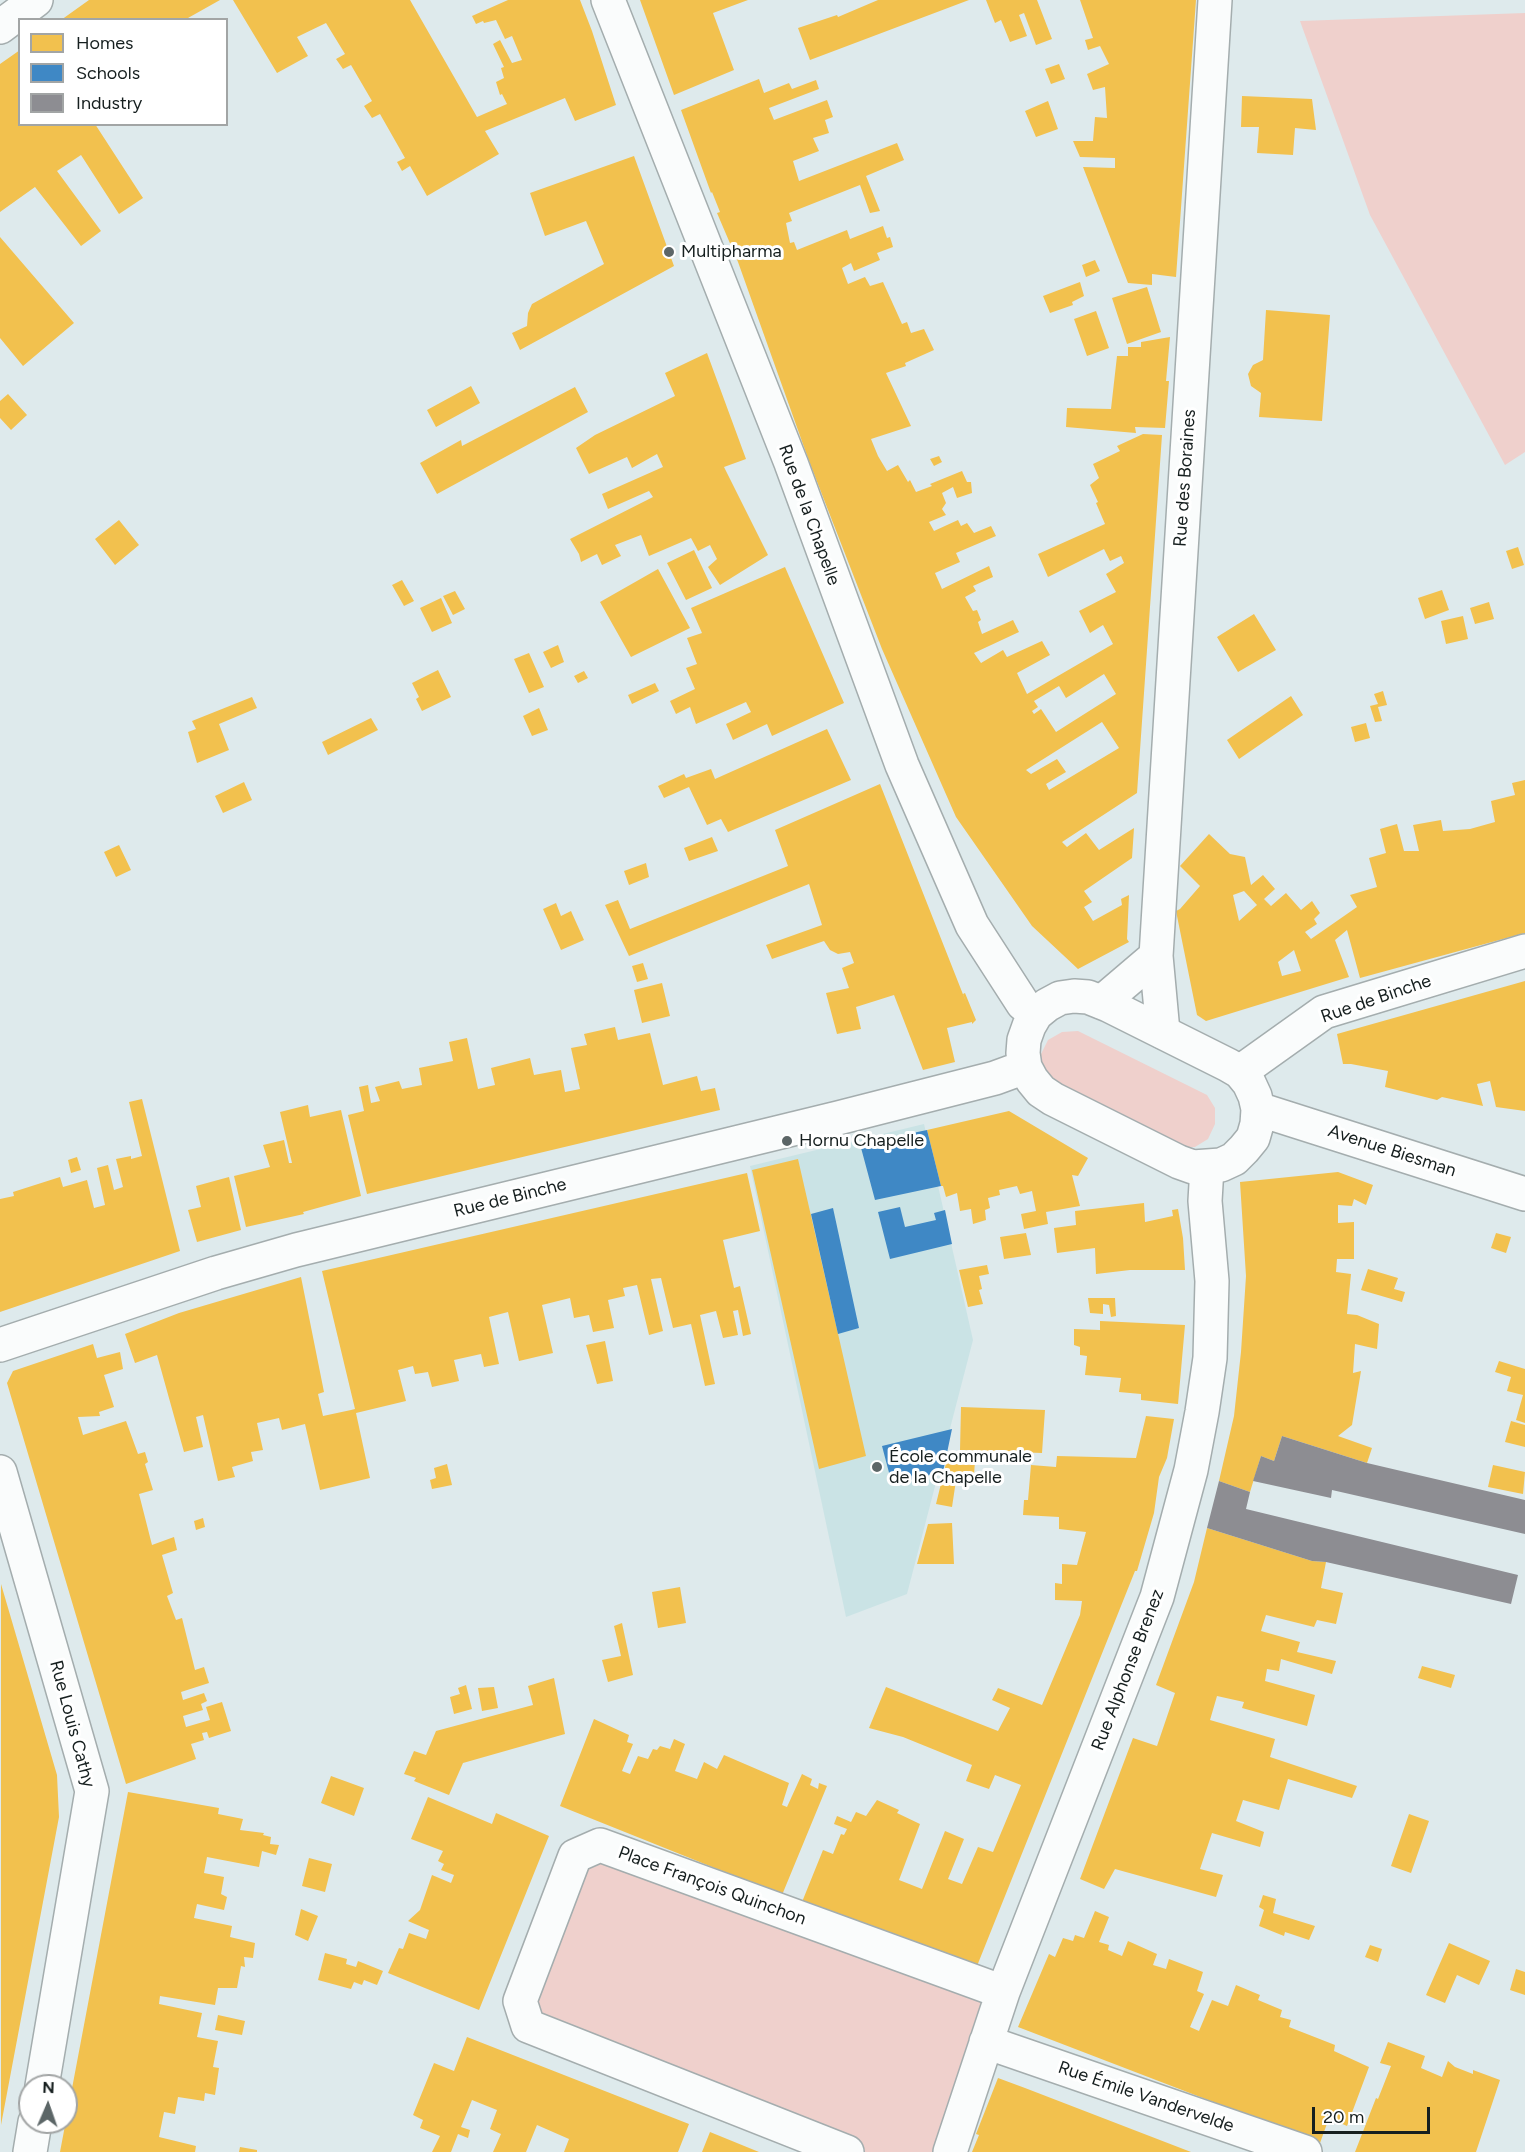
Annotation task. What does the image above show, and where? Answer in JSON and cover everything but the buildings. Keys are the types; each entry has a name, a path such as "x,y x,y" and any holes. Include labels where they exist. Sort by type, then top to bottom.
{"street":[{"path":"0,27 36,0"},
{"name":"Rue de la Chapelle","path":"608,0 791,463 902,765 972,925 1023,1004 1036,1014"},
{"name":"Rue des Boraines","path":"1163,1032 1156,956 1215,0"},
{"name":"Rue de Binche","path":"1240,1072 1324,1012 1525,951"},
{"path":"1102,1002 1156,956"},
{"path":"1088,997 1102,1002 1240,1072 1249,1083 1258,1109 1255,1131 1245,1149 1234,1159 1221,1165 1207,1167 1193,1167 1179,1162 1053,1100 1036,1086 1025,1067 1023,1053 1024,1040 1036,1014 1060,998 1088,997"},
{"name":"Rue de Binche","path":"0,1345 216,1273 296,1250 838,1118 995,1078 1025,1067"},
{"name":"Avenue Biesman","path":"1258,1109 1525,1194"},
{"name":"Rue Alphonse Brenez","path":"950,2152 1003,1992 1157,1598 1191,1470 1210,1358 1212,1281 1205,1202 1207,1167"},
{"name":"Rue Louis Cathy","path":"0,1472 92,1791 44,2074"},
{"name":"Place François Quinchon","path":"847,2152 528,2026 520,2001 575,1856 600,1845 1003,1992"},
{"name":"Rue Émile Vandervelde","path":"986,2042 1305,2152"},
{"path":"30,2152 33,2134"}],"shaded area":[{"path":"1525,13 1525,452 1505,465 1370,215 1300,21"},
{"path":"1078,1031 1207,1095 1215,1108 1215,1124 1208,1139 1195,1147 1179,1148 1051,1084 1042,1071 1041,1054 1048,1040 1062,1032"},
{"name":"École communale de la Chapelle","path":"924,1124 973,1340 907,1594 846,1617 750,1166"},
{"path":"600,1845 1003,1992 950,2152 847,2152 528,2026 575,1856"}],"place":[{"name":"Multipharma","path":"669,252"},
{"name":"Hornu Chapelle","path":"787,1141"},
{"name":"École communale de la Chapelle","path":"877,1467"}]}
